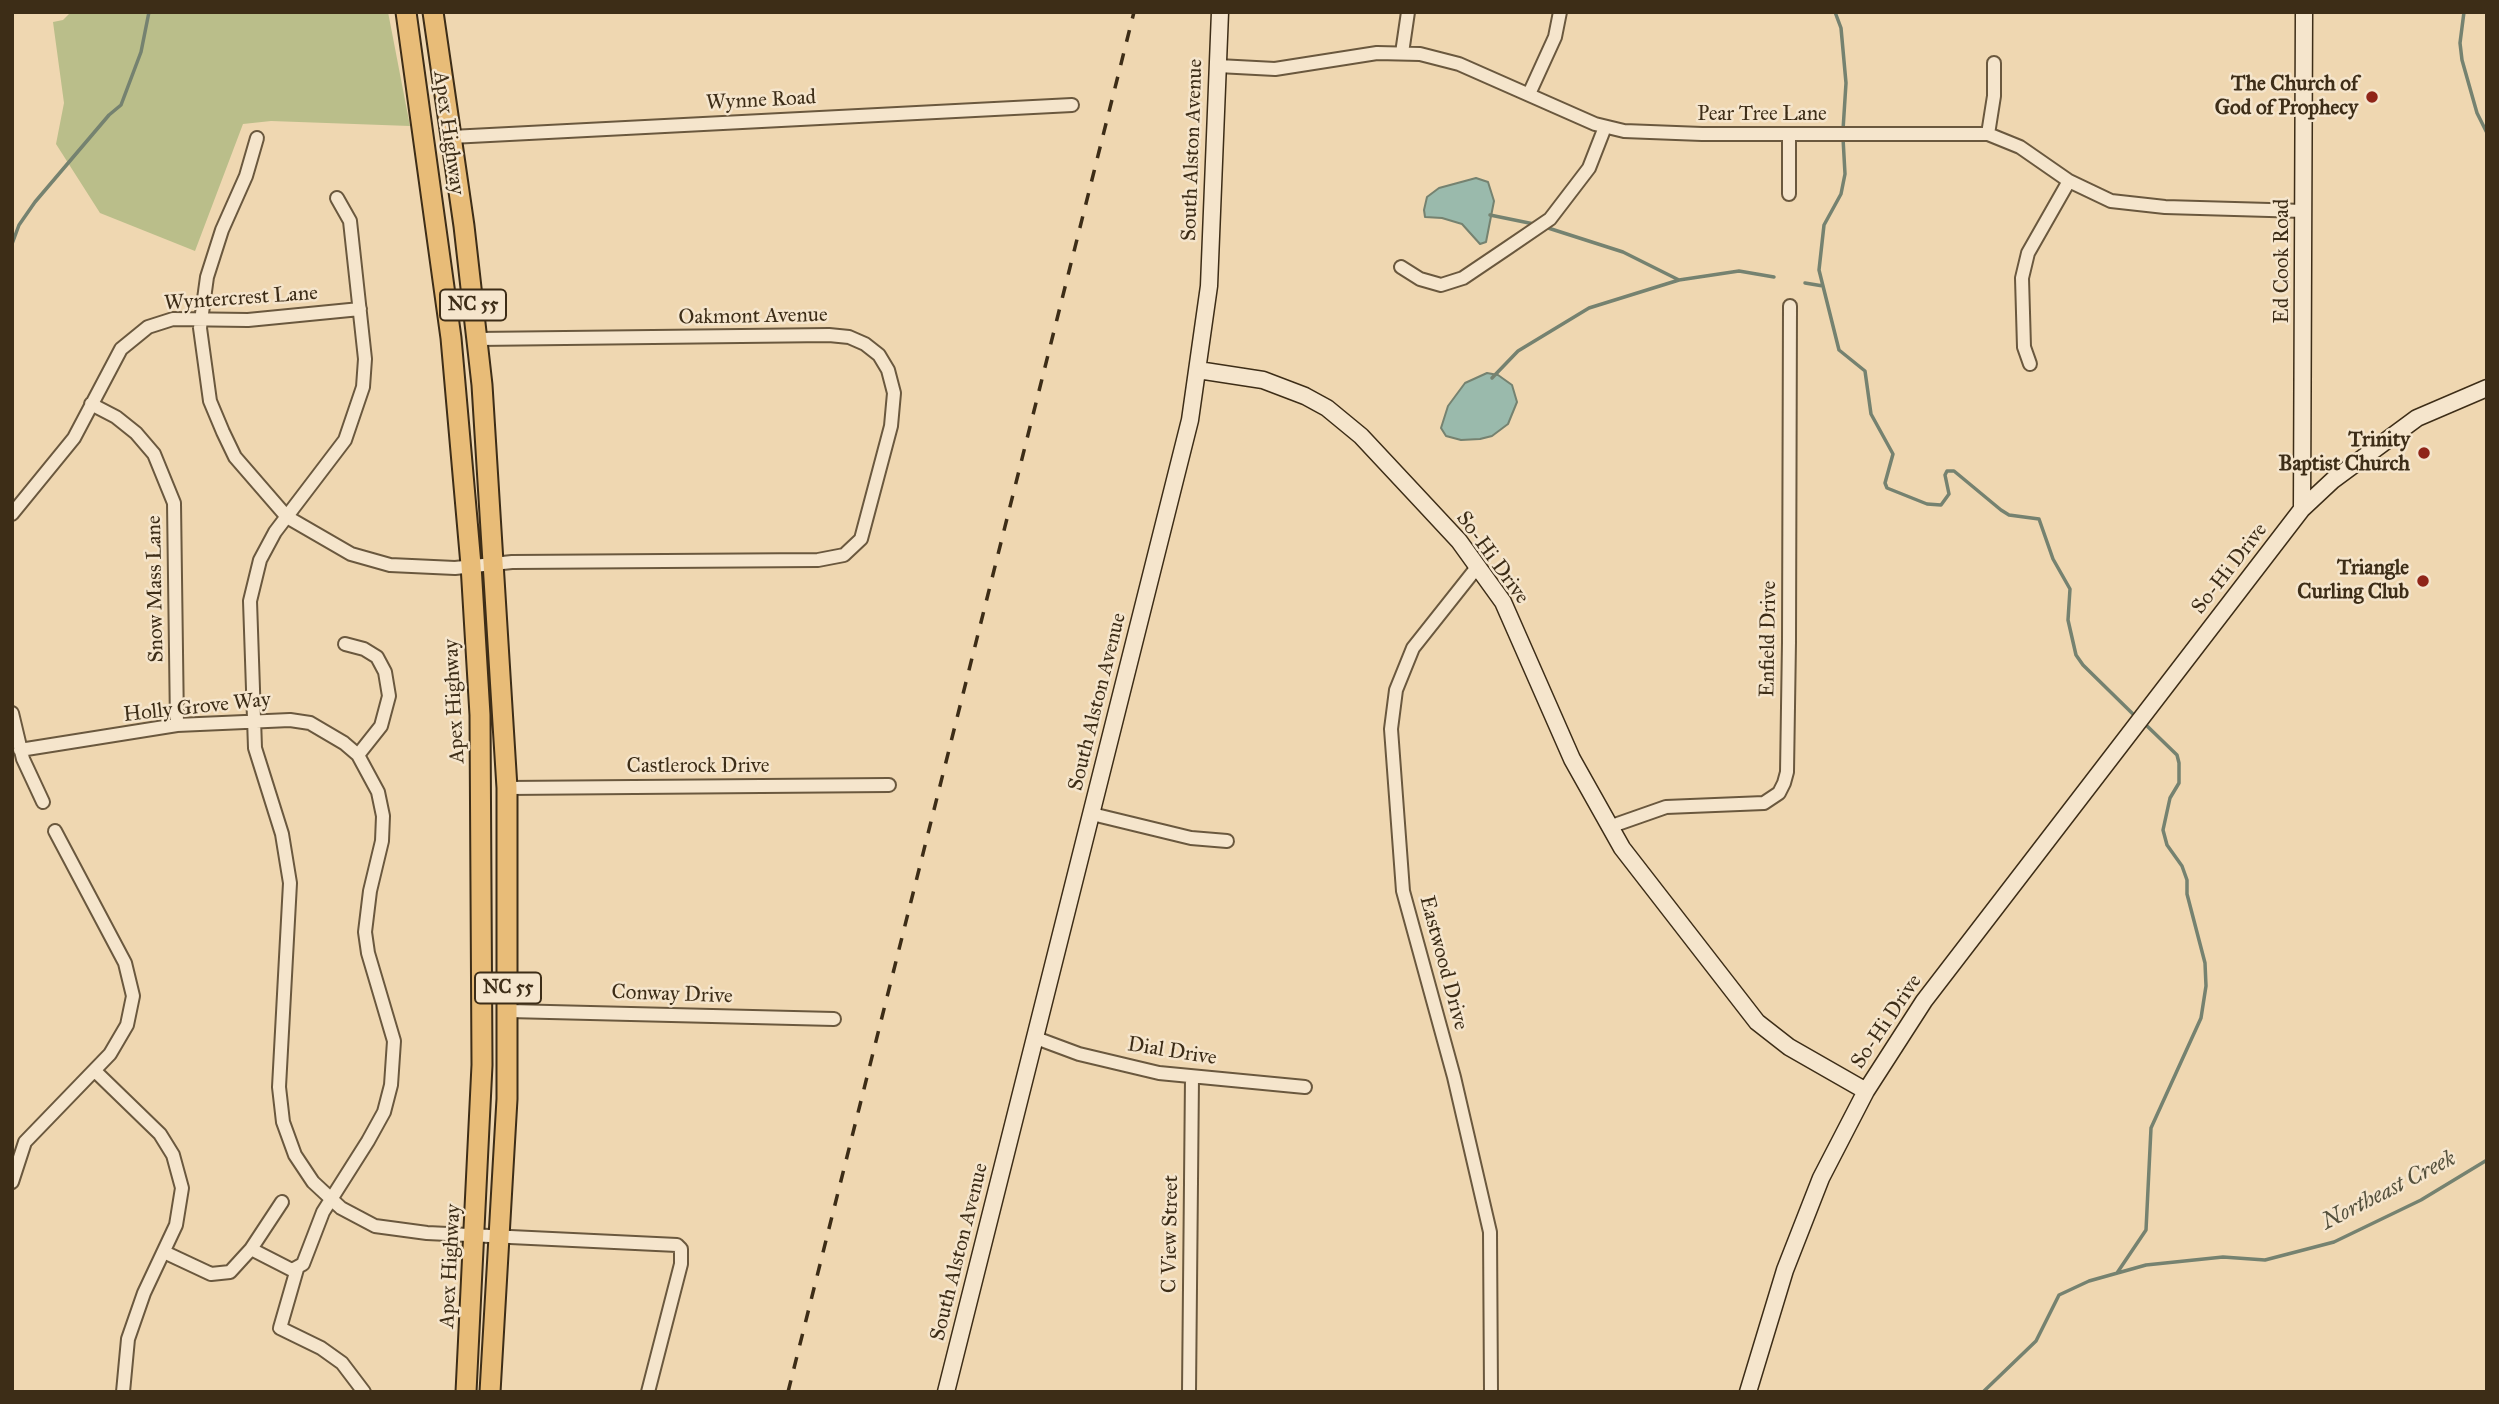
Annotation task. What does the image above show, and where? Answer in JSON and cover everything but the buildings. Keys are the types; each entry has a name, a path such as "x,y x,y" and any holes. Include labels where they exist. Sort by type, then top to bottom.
{"main road":[{"name":"Apex Highway","path":"406,12 451,338 471,565 480,715 484,943 476,1236 466,1392"},
{"name":"Apex Highway","path":"433,12 477,339 495,564 507,788 509,1011 500,1236 490,1392"}],"street":[{"name":"South Alston Avenue","path":"946,1392 1187,432 1209,286 1220,12"},
{"path":"1402,52 1408,12"},
{"path":"1529,94 1555,37 1560,12"},
{"name":"Ed Cook Road","path":"2302,509 2304,12"},
{"name":"Pear Tree Lane","path":"1218,66 1275,69 1377,52 1402,52 1459,64 1605,127 1649,134 1988,134 2020,147 2069,181 2110,201 2304,211"},
{"path":"1988,134 1994,96 1994,63"},
{"name":"Wynne Road","path":"451,137 1072,105"},
{"path":"1401,267 1419,279 1441,285 1462,278 1550,219 1589,167 1605,127"},
{"path":"1789,134 1790,194"},
{"name":"Oakmont Avenue","path":"257,138 246,176 222,230 207,277 200,319 203,366 210,401 235,457 287,517 351,554 390,565 818,560 844,555 861,539 891,426 894,384 873,349 842,335 477,339"},
{"path":"2030,364 2024,347 2022,278 2028,253 2069,181"},
{"path":"337,198 350,221 360,309 363,387 356,416 331,462 287,517 260,560 250,601 252,719 261,772 282,834 290,883 281,1055 282,1114 286,1134 301,1167 330,1199 352,1215 375,1226 476,1236 669,1244 681,1249 681,1264 648,1392"},
{"name":"Enfield Drive","path":"1609,827 1666,807 1764,803 1779,793 1784,783 1787,772 1788,694 1790,306"},
{"name":"Wyntercrest Lane","path":"12,514 75,438 121,349 148,327 173,319 248,320 360,309"},
{"name":"So-Hi Drive","path":"1198,370 1263,380 1306,396 1327,408 1374,450 1478,566 1516,627 1572,759 1609,827 1733,995 1757,1022 1790,1047 1866,1091 1924,1001 1962,950 2302,509 2333,480 2417,418 2487,388"},
{"name":"Snow Mass Lane","path":"91,404 116,417 136,433 154,454 174,503 177,725"},
{"name":"Eastwood Drive","path":"1478,566 1413,648 1396,690 1391,729 1398,855 1406,903 1454,1077 1490,1232 1491,1392"},
{"path":"345,644 364,649 377,657 384,672 388,696 381,726 358,755"},
{"path":"12,713 20,750 43,802"},
{"name":"Holly Grove Way","path":"20,750 177,725 272,718 310,723 331,733 358,755 378,792 383,816 382,841 370,891 365,932 373,975 389,1018 394,1062 384,1112 330,1199 303,1264 297,1269 280,1328 321,1348 342,1363 363,1392"},
{"name":"Castlerock Drive","path":"507,788 889,785"},
{"path":"1092,814 1191,838 1227,841"},
{"path":"12,1182 25,1142 110,1054 127,1025 133,996 125,963 55,831"},
{"name":"Conway Drive","path":"509,1011 834,1020"},
{"name":"Dial Drive","path":"1036,1038 1112,1062 1192,1077 1306,1087"},
{"path":"95,1071 160,1134 173,1156 182,1188 176,1225 144,1293 128,1339 123,1392"},
{"name":"C View Street","path":"1189,1392 1192,1077"},
{"path":"1748,1392 1764,1332 1803,1222 1866,1091"},
{"path":"164,1252 200,1270 220,1275 230,1272 251,1249 282,1202"},
{"path":"251,1249 284,1267 297,1269"}],"green space":[{"path":"71,12 388,12 410,126 271,121 243,124 195,251 100,213 56,144 64,103 53,22 63,20"}],"shaded area":[{"path":"1476,178 1488,182 1494,201 1486,242 1480,244 1462,224 1442,218 1425,217 1424,210 1427,197 1439,188"},
{"path":"1487,373 1498,375 1512,385 1517,402 1508,424 1492,436 1480,439 1461,440 1446,436 1441,428 1448,406 1465,383"}],"waterway":[{"path":"12,244 19,225 35,202 109,115 121,105 141,52 149,12"},
{"path":"1835,12 1841,28 1846,83 1843,130"},
{"path":"2464,12 2460,43 2462,60 2477,113 2487,133"},
{"path":"1843,138 1845,174 1841,194 1824,225 1819,270 1839,350 1865,371 1871,414 1893,454 1885,483 1887,488 1927,504 1941,505 1949,494 1945,475 1947,471 1954,471 2009,515 2039,519 2053,559 2070,589 2068,620 2076,655 2136,717"},
{"path":"1490,215 1534,224"},
{"path":"1545,227 1623,252 1679,280"},
{"path":"1492,378 1518,351 1589,308 1679,280 1739,271 1774,277"},
{"path":"1805,283 1823,286"},
{"path":"2117,1273 2146,1230 2151,1128 2201,1018 2206,986 2205,963 2187,894 2187,880 2182,866 2167,845 2163,830 2170,798 2179,783 2179,763 2177,755 2145,724"},
{"name":"Northeast Creek","path":"1983,1392 2036,1341 2059,1295 2089,1281 2146,1265 2223,1257 2265,1260 2334,1242 2421,1200 2487,1160"}],"railway":[{"path":"788,1392 1134,12"}],"place":[{"name":"The Church of God of Prophecy","path":"2372,97"},
{"name":"Trinity Baptist Church","path":"2424,453"},
{"name":"Triangle Curling Club","path":"2423,581"}]}
